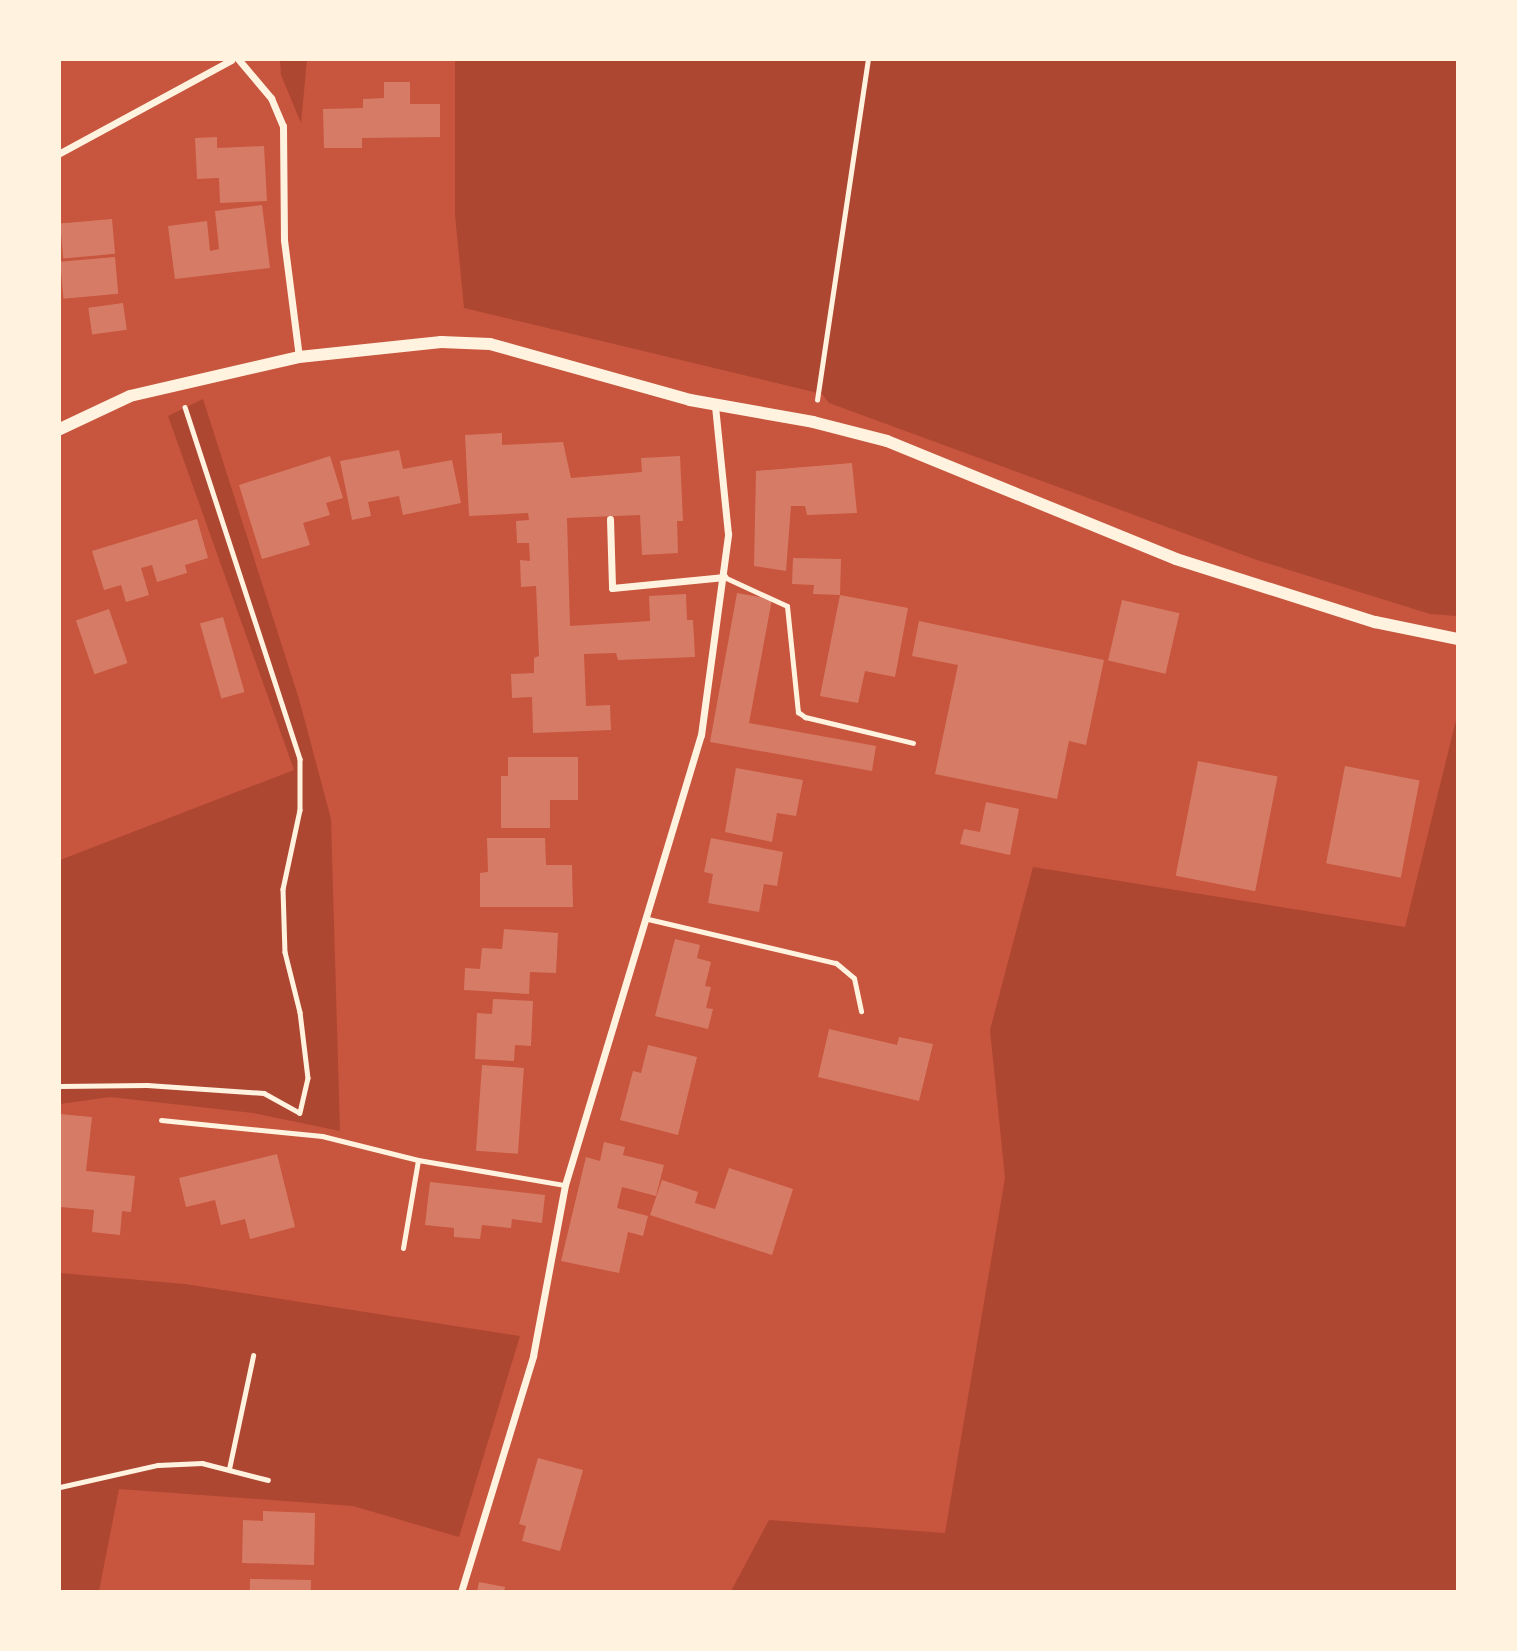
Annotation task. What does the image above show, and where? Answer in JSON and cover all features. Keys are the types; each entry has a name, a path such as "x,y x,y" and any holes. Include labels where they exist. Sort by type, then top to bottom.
{"street":[{"path":"60,153 231,60"},
{"path":"239,60 271,98 284,126 284,240 299,357"},
{"path":"60,429 111,402 177,383 299,357 441,342 490,344 715,405 813,422 887,441 1176,559 1376,622 1458,639"},
{"path":"461,1591 533,1356 565,1185 601,1059 648,919 701,735 724,577 726,474 715,405"},
{"path":"610,519 612,588 724,577"}],"lane":[{"path":"724,577 787,606 799,712 805,717 913,743"},
{"path":"648,919 836,963 854,978 861,1011"},
{"path":"161,1120 316,1135 418,1160 565,1185"},
{"path":"403,1248 418,1160"}],"path":[{"path":"813,422 868,60"},
{"path":"177,383 300,759 300,810 283,889 285,952 300,1012 308,1078 300,1114"},
{"path":"60,1086 147,1085 264,1093 300,1114 316,1135"},
{"path":"229,1469 253,1356"},
{"path":"60,1487 158,1465 202,1463 268,1480"}],"shaded area":[{"path":"280,60 307,60 301,123 281,75"},
{"path":"455,60 1457,60 1457,616 1430,614 1257,560 829,403 822,394 464,308 455,215"},
{"path":"203,399 299,699 331,819 340,1131 253,1113 110,1097 60,1104 60,860 294,770 168,416"},
{"path":"1457,716 1457,1591 731,1591 769,1520 945,1533 1005,1178 990,1030 1033,867 1405,927"},
{"path":"60,1273 185,1284 520,1336 459,1537 353,1506 119,1489 99,1591 60,1591"}],"building":[{"path":"384,82 410,82 410,104 440,104 440,137 362,138 362,148 324,148 323,109 363,108 363,99 384,98"},
{"path":"217,137 217,148 264,146 267,201 220,203 219,178 197,179 195,138"},
{"path":"262,205 270,268 175,279 168,226 207,221 210,251 219,249 215,211"},
{"path":"112,219 115,254 63,258 60,224"},
{"path":"115,257 118,294 63,299 60,262"},
{"path":"123,303 127,330 92,335 88,308"},
{"path":"502,433 502,445 563,442 571,478 642,472 641,458 680,456 683,521 677,521 678,553 642,555 640,515 567,518 570,626 650,621 649,596 686,594 687,620 693,620 695,657 618,660 616,653 584,654 586,706 610,705 611,730 533,733 532,697 512,698 511,674 534,673 534,658 539,656 536,586 521,587 520,560 530,561 529,543 517,543 516,521 529,520 528,513 469,516 465,435"},
{"path":"399,450 403,469 452,460 461,503 403,515 399,496 368,502 371,516 352,520 340,461"},
{"path":"330,456 343,498 326,503 330,515 303,523 310,545 262,559 239,485"},
{"path":"852,463 857,513 807,515 805,506 791,506 786,571 754,566 756,471"},
{"path":"197,519 208,558 185,565 187,573 157,582 152,565 141,568 149,595 126,602 121,585 104,590 92,551"},
{"path":"793,558 841,559 840,595 813,594 814,585 792,584"},
{"path":"737,593 772,599 749,723 876,746 872,771 710,742"},
{"path":"840,595 908,608 895,677 865,671 858,703 820,696"},
{"path":"1122,600 1179,613 1166,674 1108,660"},
{"path":"109,609 128,663 94,674 76,620"},
{"path":"223,617 244,692 221,699 200,624"},
{"path":"919,621 1104,660 1086,745 1069,741 1057,799 935,774 958,665 912,656"},
{"path":"508,757 578,757 578,800 550,800 550,828 501,828 501,776 508,776"},
{"path":"1198,761 1278,776 1255,891 1176,876"},
{"path":"1345,766 1420,781 1401,878 1326,863"},
{"path":"736,768 803,780 796,816 777,813 772,842 725,832"},
{"path":"986,802 1019,809 1010,855 960,844 964,829 980,832"},
{"path":"487,838 545,838 546,865 572,865 573,907 480,907 480,873 488,872"},
{"path":"711,838 783,852 777,886 764,884 759,912 708,903 713,874 704,872"},
{"path":"504,929 558,933 556,973 530,972 529,994 464,990 465,968 480,969 482,948 502,949"},
{"path":"675,939 700,945 697,958 711,962 705,986 711,987 706,1008 713,1009 708,1029 655,1016"},
{"path":"493,999 533,1001 531,1046 515,1045 514,1061 475,1059 477,1013 492,1014"},
{"path":"829,1029 897,1045 899,1037 933,1044 919,1101 818,1077"},
{"path":"648,1045 697,1057 678,1135 620,1120 633,1071 641,1073"},
{"path":"482,1065 524,1068 518,1154 476,1151"},
{"path":"60,1114 92,1117 86,1171 135,1176 131,1212 122,1211 120,1235 92,1232 94,1210 60,1207"},
{"path":"604,1142 625,1147 623,1155 664,1165 656,1196 622,1187 617,1208 648,1216 643,1236 628,1232 619,1273 561,1261 586,1157 600,1161"},
{"path":"277,1154 295,1227 250,1239 245,1219 221,1225 215,1200 186,1207 179,1178"},
{"path":"729,1168 793,1189 772,1255 650,1215 662,1180 698,1192 695,1203 715,1209"},
{"path":"430,1182 545,1195 542,1223 512,1219 511,1228 482,1225 480,1239 454,1237 454,1228 425,1225"},
{"path":"538,1458 583,1470 560,1551 522,1541 526,1526 519,1524"},
{"path":"263,1511 315,1513 314,1565 242,1563 243,1520 263,1521"},
{"path":"250,1579 311,1580 311,1592 250,1592"},
{"path":"479,1582 505,1587 504,1592 477,1592"}]}
